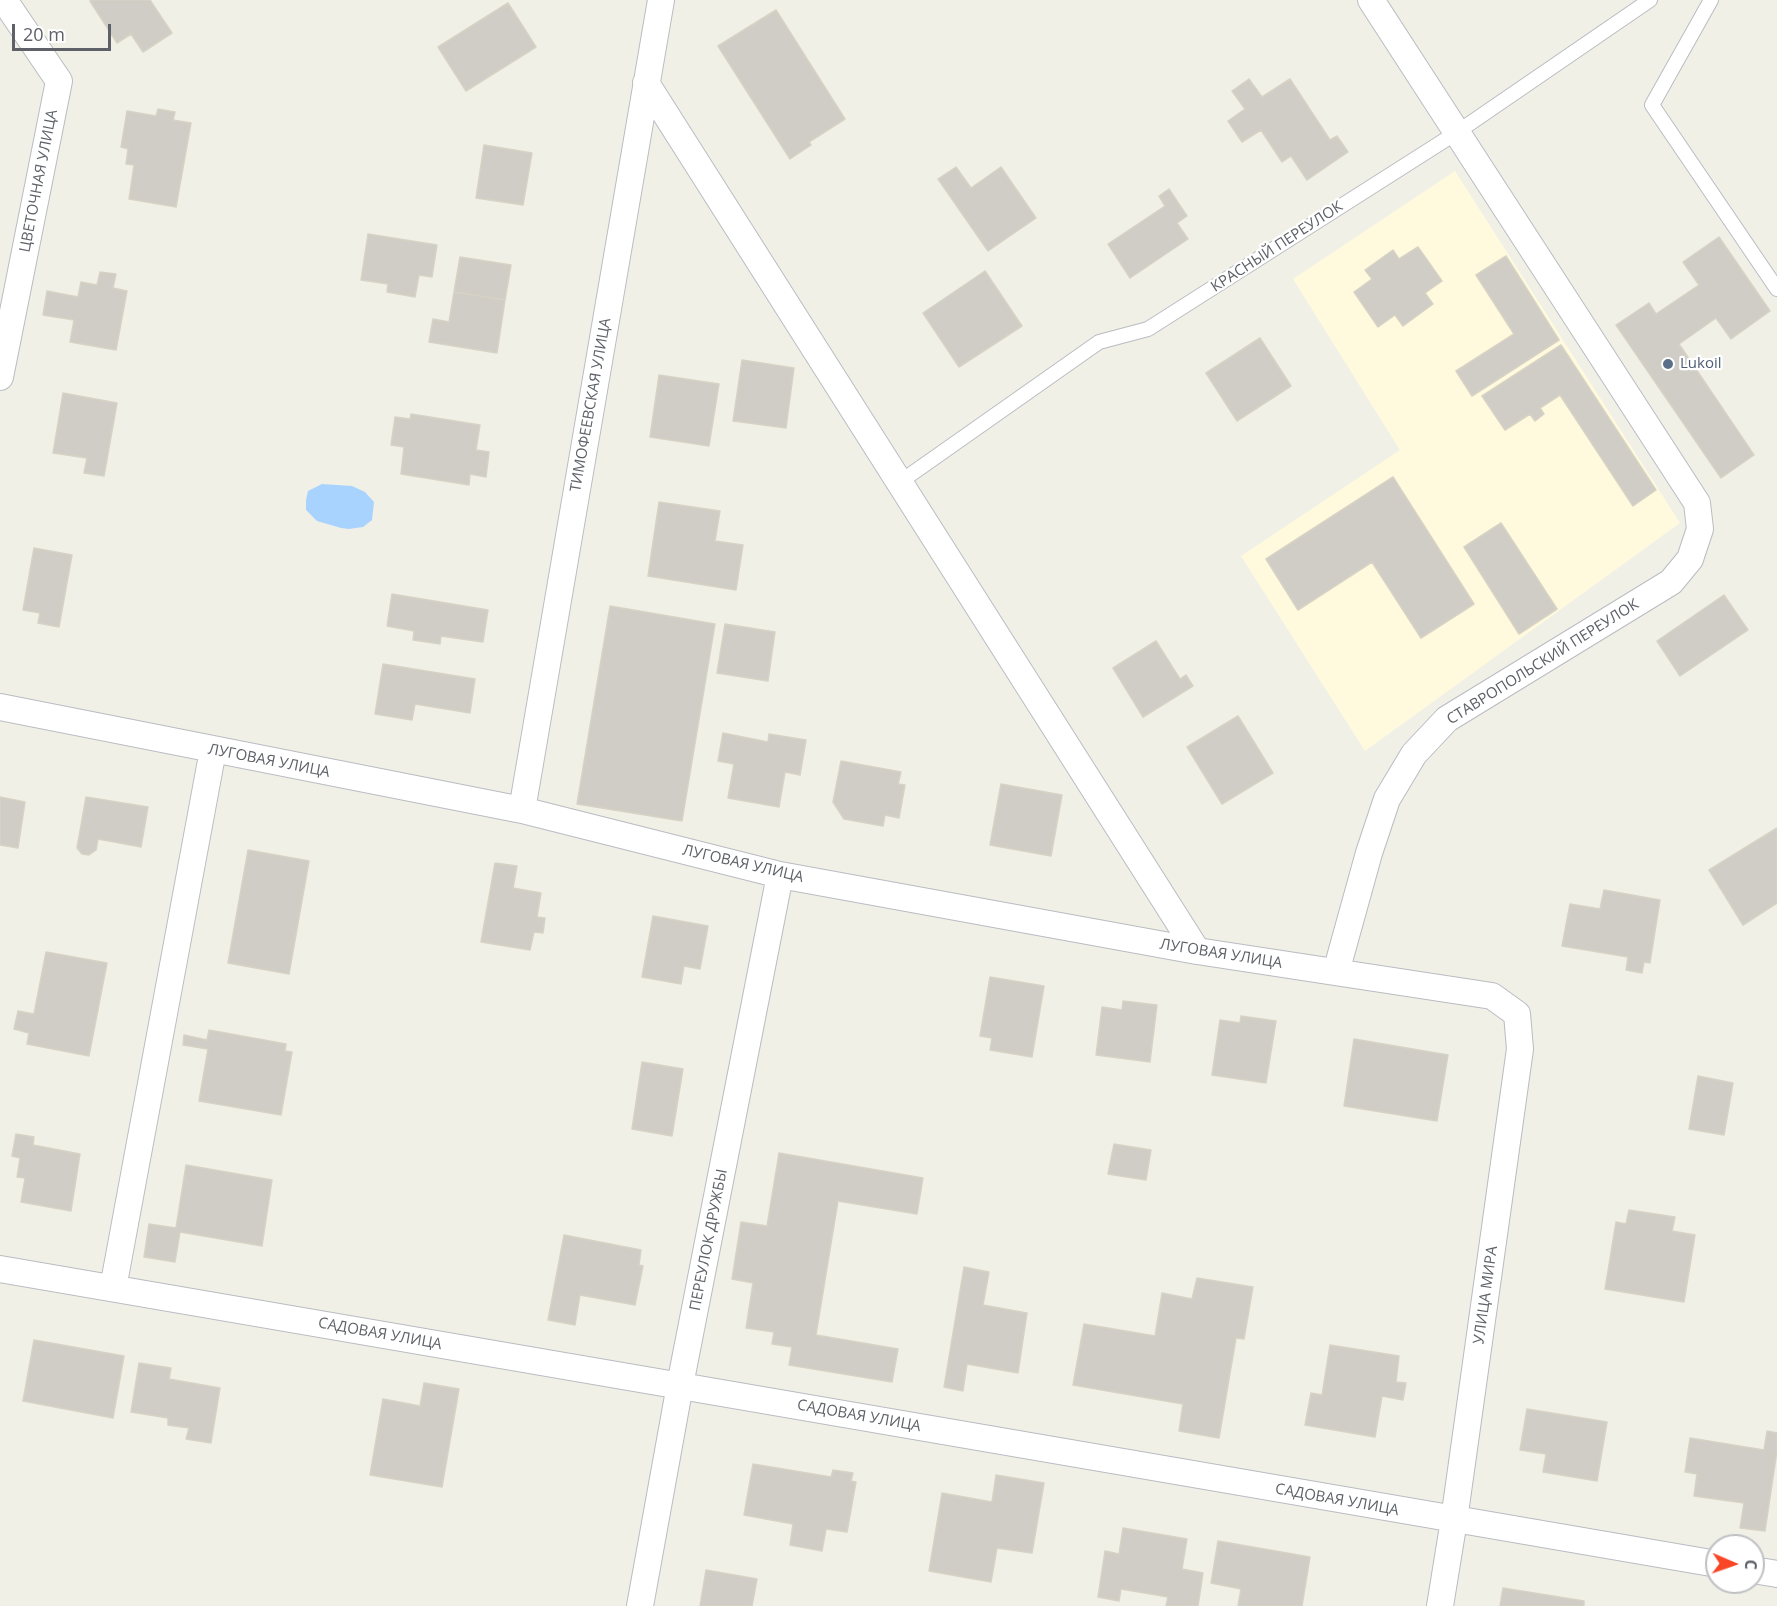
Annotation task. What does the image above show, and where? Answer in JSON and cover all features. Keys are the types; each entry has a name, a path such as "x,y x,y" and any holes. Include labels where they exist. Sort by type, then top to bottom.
{"street":[{"name":"ЦВЕТОЧНАЯ УЛИЦА","path":"0,378 59,81 4,0"},
{"name":"ТИМОФЕЕВСКАЯ УЛИЦА","path":"522,810 661,0"},
{"path":"1371,0 1456,133"},
{"path":"646,82 1197,951"},
{"name":"СТАВРОПОЛЬСКИЙ ПЕРЕУЛОК","path":"1336,972 1369,853 1387,799 1414,754 1447,719 1671,582 1690,559 1700,529 1697,503 1456,133"},
{"name":"ЛУГОВАЯ УЛИЦА","path":"0,707 522,810 780,875 1197,951 1492,996"},
{"path":"113,1288 213,750"},
{"name":"ПЕРЕУЛОК ДРУЖБЫ","path":"640,1606 680,1385 780,875"},
{"name":"УЛИЦА МИРА","path":"1440,1606 1520,1049 1517,1014 1492,996"},
{"name":"САДОВАЯ УЛИЦА","path":"0,1269 1705,1562"}],"lane":[{"name":"КРАСНЫЙ ПЕРЕУЛОК","path":"900,482 1099,342 1148,329 1456,133 1650,0"},
{"path":"1711,0 1652,105 1777,289"}],"shaded area":[{"path":"1455,171 1680,523 1365,751 1241,556 1400,450 1293,279"}],"water":[{"path":"322,484 352,486 365,492 374,502 372,520 363,527 349,529 317,521 306,510 306,500 308,491"}],"building":[{"path":"150,0 172,33 143,52 131,34 117,43 90,1"},
{"path":"508,3 536,47 466,91 438,47"},
{"path":"776,10 845,119 809,142 811,145 790,159 718,46"},
{"path":"1249,79 1262,97 1290,79 1330,140 1337,136 1348,152 1307,180 1291,156 1282,162 1261,130 1242,142 1228,121 1245,109 1232,91"},
{"path":"158,109 175,112 173,120 191,123 176,207 129,199 134,165 126,164 128,149 121,147 127,111 156,116"},
{"path":"484,145 532,153 523,205 476,198"},
{"path":"956,167 971,188 1001,167 1036,218 988,251 938,179"},
{"path":"1169,189 1187,216 1177,223 1188,239 1130,278 1108,244 1165,206 1159,196"},
{"path":"368,234 437,245 432,277 419,275 415,297 387,292 388,284 361,280"},
{"path":"1719,237 1770,311 1731,339 1716,318 1679,344 1754,455 1721,478 1616,325 1649,303 1656,314 1699,285 1683,262"},
{"path":"1418,247 1442,281 1425,293 1433,304 1403,326 1395,315 1378,327 1354,292 1372,279 1365,270 1393,250 1399,259"},
{"path":"1506,256 1559,340 1472,396 1456,371 1514,334 1476,275"},
{"path":"460,257 511,265 505,300 454,292"},
{"path":"985,271 1022,326 959,367 923,313"},
{"path":"100,272 116,274 113,288 127,291 116,350 70,342 74,320 43,315 47,291 78,297 81,282 97,285"},
{"path":"454,292 505,300 497,353 429,342 433,319 449,322"},
{"path":"1260,338 1291,386 1237,421 1206,373"},
{"path":"1561,345 1656,490 1633,506 1560,395 1540,408 1544,414 1535,421 1530,414 1505,430 1482,396"},
{"path":"742,360 794,368 786,428 733,421"},
{"path":"659,375 719,384 709,446 650,437"},
{"path":"63,393 117,403 104,476 84,473 87,458 53,453"},
{"path":"411,414 480,425 476,450 489,452 486,477 470,474 469,485 401,474 404,447 391,445 395,417 410,419"},
{"path":"1393,477 1474,604 1421,638 1372,562 1298,610 1266,559"},
{"path":"659,502 720,511 715,541 743,545 736,590 648,576"},
{"path":"1501,523 1557,609 1519,634 1464,547"},
{"path":"34,548 72,555 59,627 38,623 40,613 23,610"},
{"path":"392,594 488,610 483,642 441,636 440,644 413,640 414,631 387,626"},
{"path":"1724,595 1748,630 1680,676 1657,641"},
{"path":"610,606 715,624 682,821 577,804"},
{"path":"725,624 775,632 768,681 717,673"},
{"path":"1156,641 1180,679 1186,675 1193,686 1143,717 1113,668"},
{"path":"383,664 475,679 470,713 415,704 412,720 375,714"},
{"path":"1238,716 1273,773 1222,804 1187,747"},
{"path":"723,733 768,742 769,734 806,740 800,775 785,772 779,807 728,798 734,764 718,761"},
{"path":"841,761 901,772 898,784 905,785 899,818 885,815 883,826 844,819 833,802"},
{"path":"1001,784 1062,795 1051,856 990,845"},
{"path":"0,797 25,802 18,848 0,845"},
{"path":"86,797 148,807 141,847 98,839 96,850 89,855 82,854 77,848"},
{"path":"1777,828 1777,903 1743,925 1709,870"},
{"path":"248,850 309,861 289,974 228,963"},
{"path":"495,863 517,866 513,888 541,893 537,917 545,918 543,933 534,932 530,950 481,942"},
{"path":"1604,890 1660,900 1650,963 1644,962 1642,973 1626,970 1628,957 1562,946 1570,904 1600,909"},
{"path":"653,916 708,926 700,969 684,966 681,984 642,977"},
{"path":"46,952 107,963 89,1056 27,1044 29,1033 14,1029 18,1011 34,1014"},
{"path":"990,977 1044,986 1032,1057 990,1050 992,1038 980,1036"},
{"path":"1123,1001 1157,1005 1150,1062 1096,1055 1102,1007 1122,1010"},
{"path":"1241,1016 1276,1021 1266,1083 1212,1075 1220,1020 1240,1023"},
{"path":"209,1030 286,1044 285,1051 292,1052 281,1115 199,1101 208,1049 183,1045 184,1035 207,1040"},
{"path":"1354,1039 1448,1055 1437,1121 1344,1106"},
{"path":"642,1062 683,1069 672,1136 632,1129"},
{"path":"1698,1076 1733,1083 1724,1135 1689,1129"},
{"path":"16,1134 34,1137 33,1145 80,1154 71,1211 21,1202 25,1178 17,1177 20,1158 12,1156"},
{"path":"1114,1144 1151,1150 1146,1180 1108,1174"},
{"path":"779,1153 923,1178 917,1214 838,1201 816,1335 898,1349 892,1382 789,1365 792,1347 772,1344 774,1332 746,1328 753,1283 732,1279 741,1222 767,1226"},
{"path":"186,1165 272,1180 262,1246 180,1232 175,1262 144,1257 149,1224 176,1228"},
{"path":"1629,1210 1675,1217 1672,1231 1695,1235 1684,1302 1605,1289 1616,1222 1626,1224"},
{"path":"564,1235 641,1250 639,1265 643,1266 635,1305 580,1295 575,1325 548,1320"},
{"path":"964,1267 989,1272 983,1305 1027,1313 1018,1373 967,1364 963,1391 944,1387"},
{"path":"1197,1278 1253,1287 1244,1339 1236,1338 1219,1438 1179,1431 1183,1404 1073,1385 1084,1324 1155,1336 1162,1293 1192,1299"},
{"path":"34,1340 124,1356 113,1418 23,1401"},
{"path":"1330,1345 1399,1356 1396,1382 1406,1383 1403,1400 1382,1396 1375,1437 1305,1425 1311,1393 1322,1395"},
{"path":"139,1363 171,1368 169,1379 220,1388 211,1443 186,1439 189,1428 168,1425 168,1418 131,1412"},
{"path":"424,1383 459,1389 442,1487 370,1475 383,1399 420,1406"},
{"path":"1527,1409 1607,1422 1597,1481 1543,1472 1546,1454 1520,1450"},
{"path":"1767,1431 1777,1433 1777,1451 1765,1531 1740,1528 1744,1503 1694,1496 1697,1474 1685,1472 1690,1438 1764,1450"},
{"path":"753,1464 831,1477 833,1470 853,1473 851,1481 856,1482 847,1532 826,1529 822,1551 790,1545 793,1524 744,1515"},
{"path":"996,1475 1044,1483 1032,1553 997,1548 991,1582 929,1571 942,1493 992,1502"},
{"path":"1123,1528 1187,1539 1182,1569 1203,1573 1198,1606 1166,1606 1168,1597 1121,1589 1119,1601 1098,1597 1105,1551 1119,1554"},
{"path":"1218,1541 1310,1557 1302,1606 1238,1606 1241,1589 1211,1583"},
{"path":"706,1570 757,1579 752,1606 700,1606"},
{"path":"1503,1588 1584,1601 1584,1606 1500,1606"}],"place":[{"name":"Lukoil","path":"1668,364"}]}
